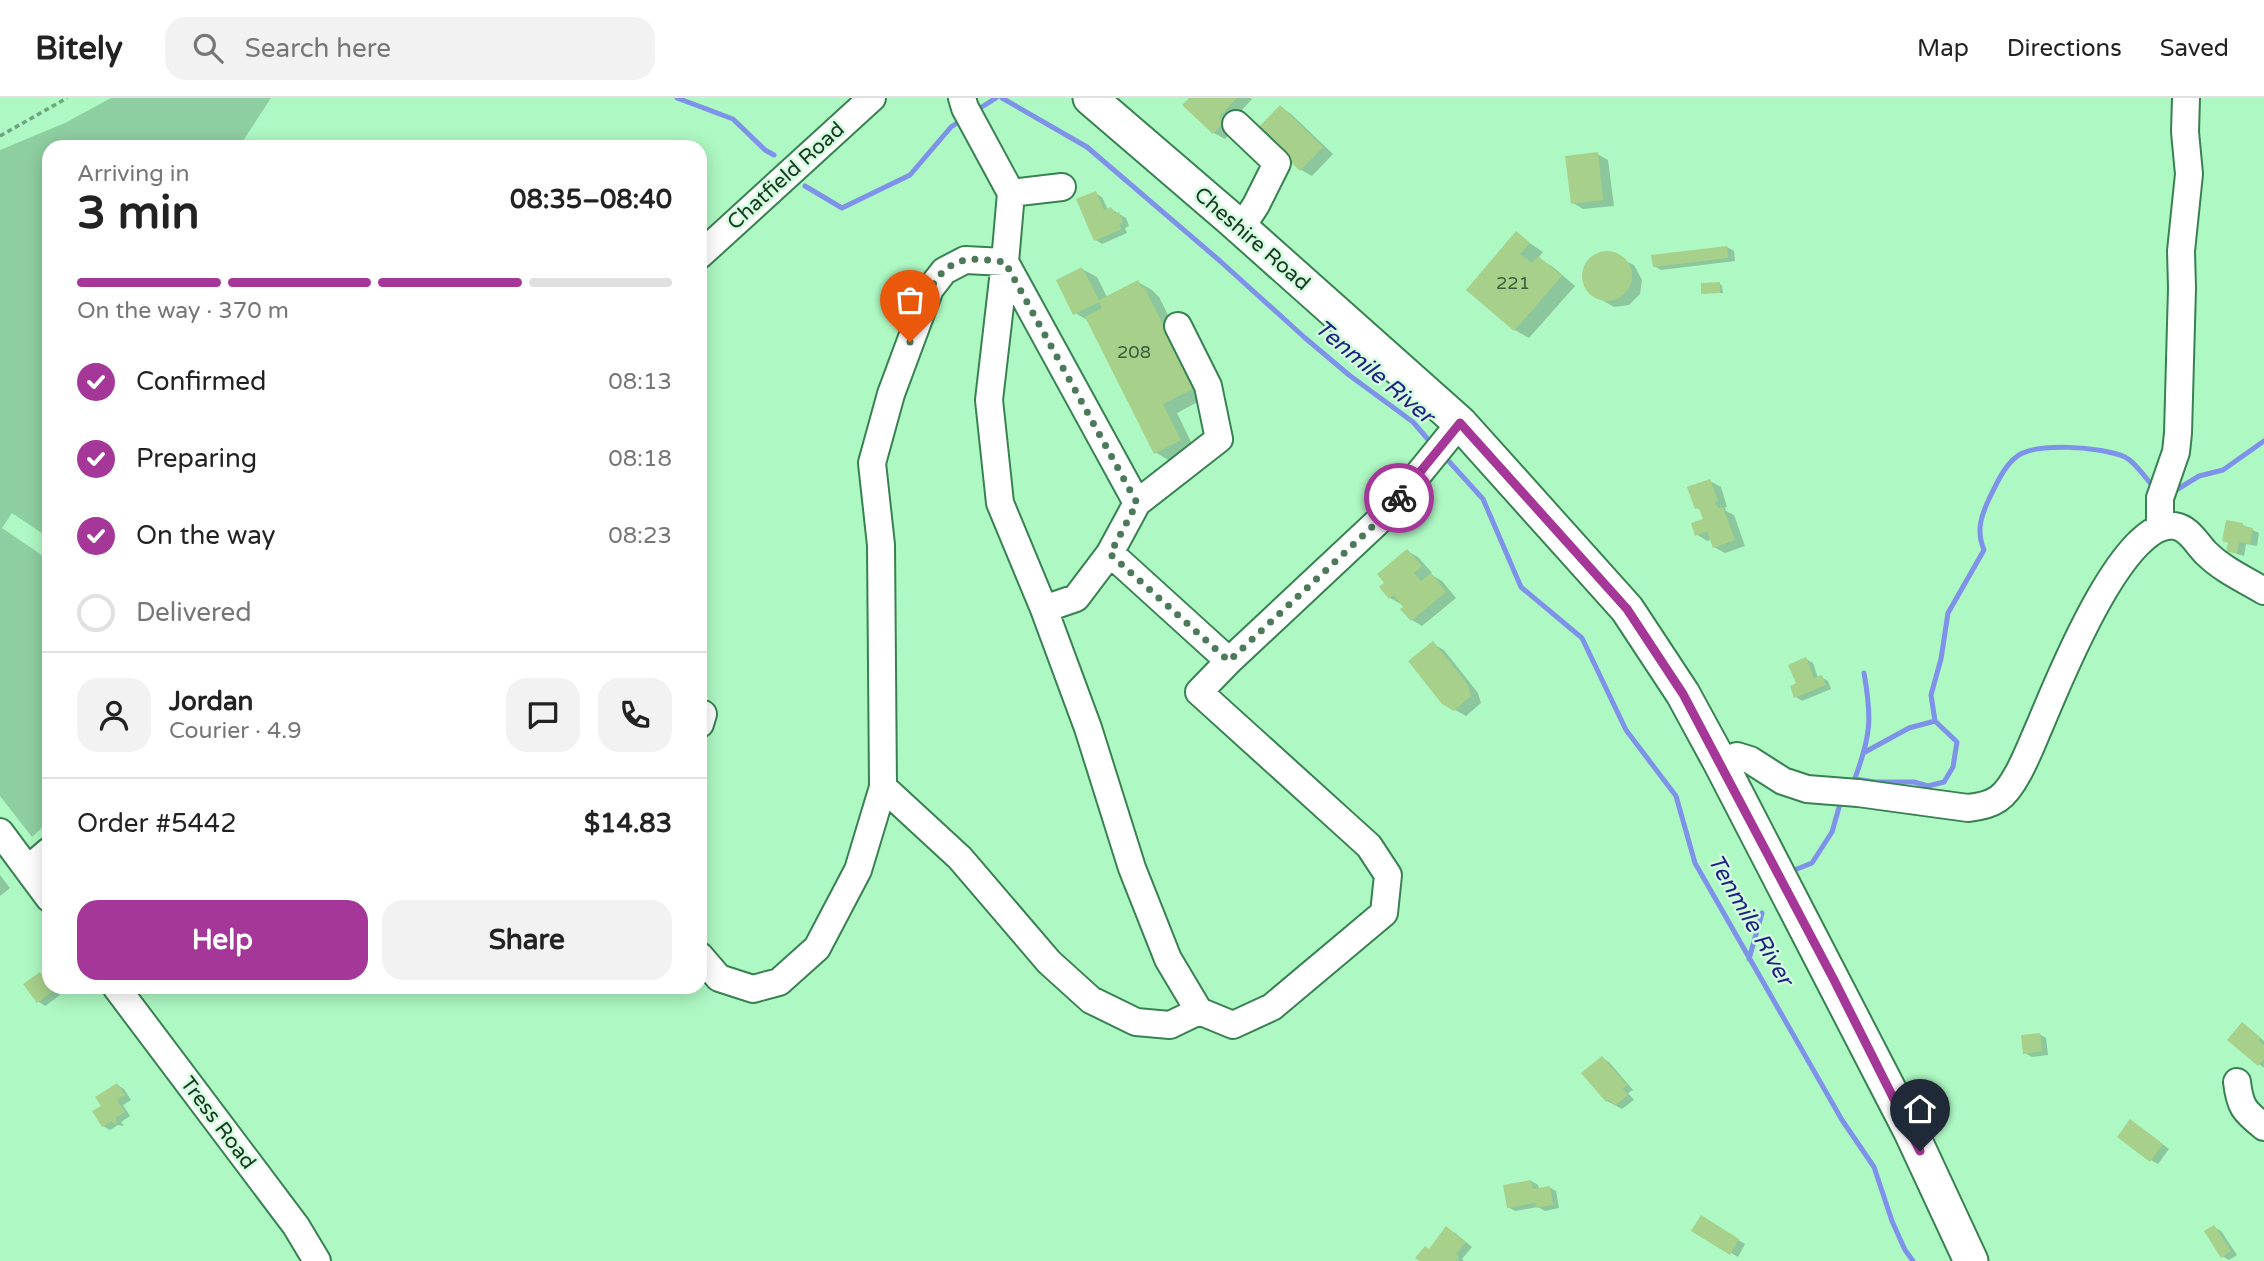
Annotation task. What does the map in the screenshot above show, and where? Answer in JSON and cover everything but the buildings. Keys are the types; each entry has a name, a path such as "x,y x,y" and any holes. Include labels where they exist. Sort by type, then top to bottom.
{"main road":[{"name":"Cheshire Road","path":"1090,98 1241,228 1445,441 1627,609 1683,694 1720,762 1899,1108 1971,1261"}],"street":[{"name":"Chatfield Road","path":"707,249 872,98"},
{"path":"2160,528 2160,498 2176,452 2178,433 2182,288 2180,251 2189,174 2185,132 2186,98"},
{"path":"967,110 1012,193 989,400 1000,503 1044,609 1088,728 1132,868 1168,958 1199,1011 1233,1024 1272,1007 1384,913 1388,876 1368,846 1199,692 1387,513 1445,441"},
{"path":"1236,124 1277,163 1241,228"},
{"path":"1012,193 1062,187"},
{"path":"707,964 719,978 753,989 779,982 817,947 858,870 883,787 881,545 872,463 891,394 930,289 944,271 965,260 1005,262"},
{"path":"1005,262 1137,503"},
{"path":"1044,609 1076,598 1110,554 1137,503 1219,439 1208,386 1178,326"},
{"path":"1720,762 1737,756 1750,760 1783,782 1807,789 1872,794 1968,808 1983,806 2000,799 2012,783 2081,633 2107,585 2143,538 2160,528 2171,525 2180,527 2219,565 2264,591"},
{"path":"1110,554 1229,661"},
{"path":"883,787 960,858 1049,962 1091,1000 1136,1021 1147,1023 1170,1025 1199,1011"},
{"path":"0,832 42,888"},
{"path":"28,869 42,856"},
{"name":"Tress Road","path":"121,994 296,1226 317,1261"},
{"path":"2237,1082 2239,1101 2264,1127"}],"path":[{"path":"0,136 67,98"}],"green space":[{"path":"111,98 271,98 244,140 42,140 42,533 12,513 2,528 42,555 42,828 32,837 0,796 0,150 65,123"}],"waterway":[{"name":"Tenmile River","path":"677,98 733,119 765,150 774,155"},
{"name":"Tenmile River","path":"974,112 996,98"},
{"name":"Tenmile River","path":"1002,98 1087,147 1349,375 1413,422 1432,444"},
{"name":"Tenmile River","path":"805,186 842,208 910,175 951,127 963,119"},
{"path":"2173,492 2199,476 2223,470 2264,441"},
{"path":"1855,779 1914,782 1928,786 1944,782 1953,767 1957,742 1935,721 1931,695 1941,659 1948,613 1984,550 1980,530 1986,505 2003,472 2015,458 2037,449 2068,447 2115,453 2129,459 2151,484"},
{"name":"Tenmile River","path":"1444,456 1483,499 1521,587 1582,638 1626,730 1676,796 1695,863 1842,1120 1874,1167 1892,1221 1913,1261"},
{"path":"1855,778 1867,738 1868,702 1864,673"},
{"path":"1865,752 1909,728 1935,721"},
{"path":"1792,871 1812,863 1832,832 1840,804"},
{"path":"1749,959 1762,913"}],"way so far":[{"path":"910,342 930,289 944,271 965,260 1005,262 1137,503 1110,554 1229,661 1387,513 1399,498"}],"route":[{"path":"1399,498 1460,423 1627,609 1683,694 1720,762 1920,1151"}]}
